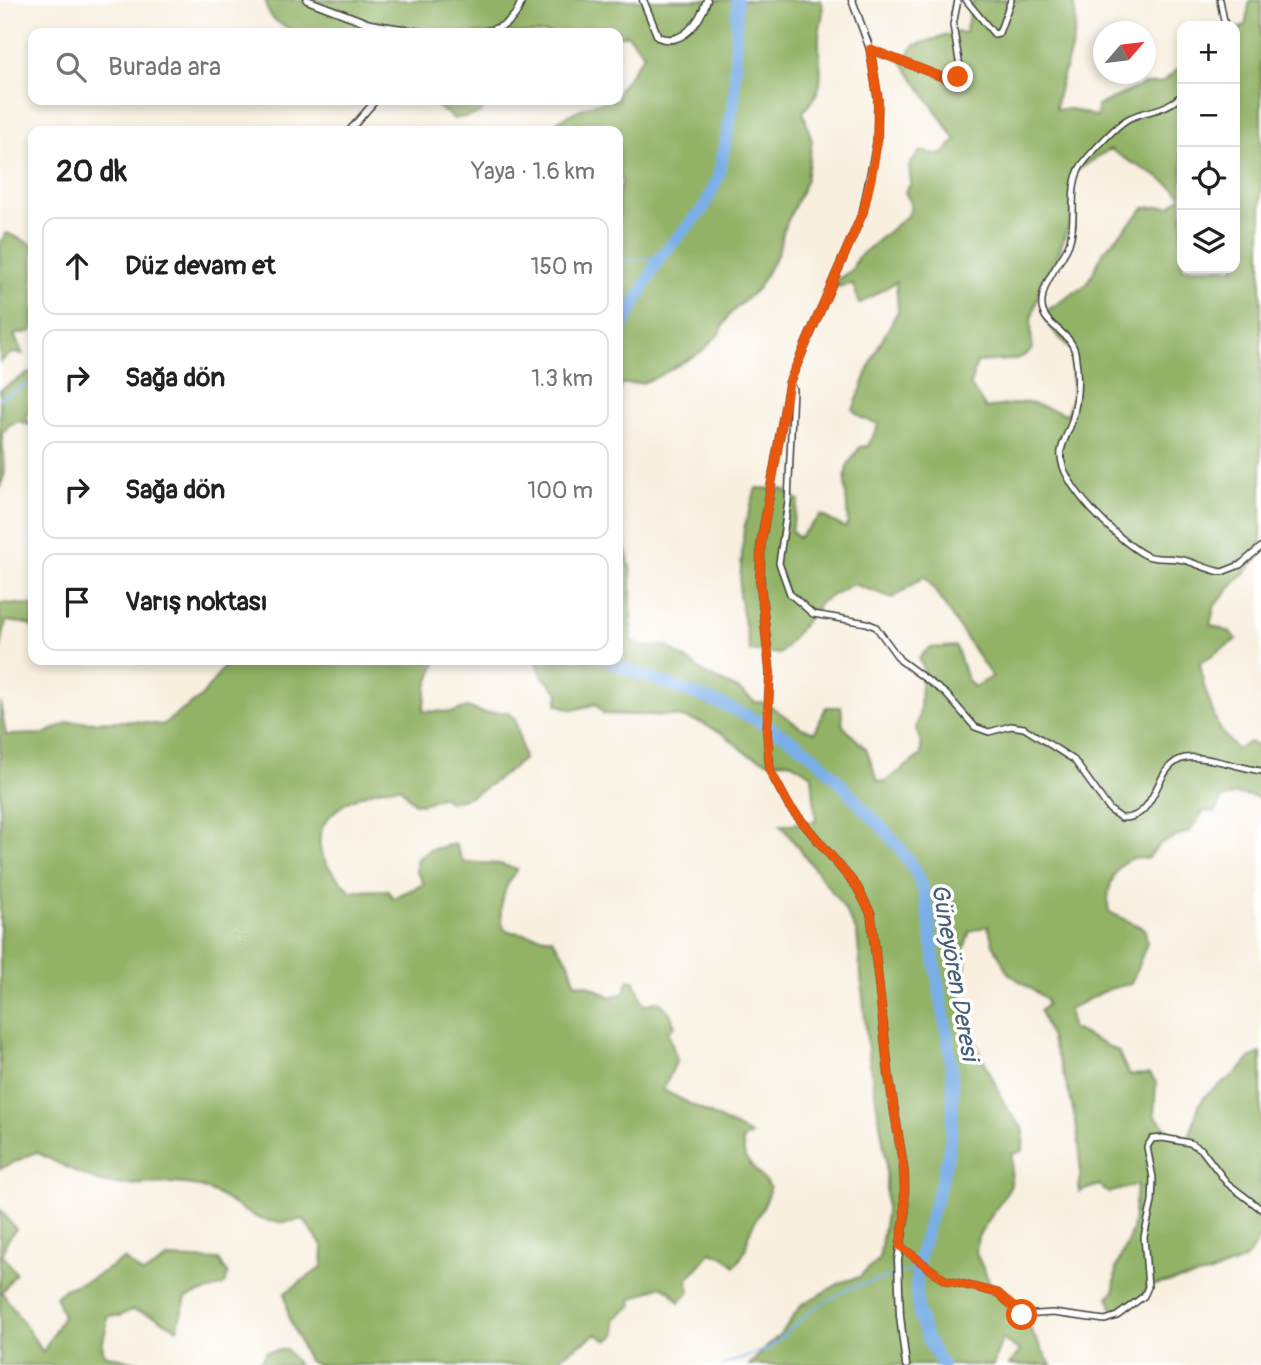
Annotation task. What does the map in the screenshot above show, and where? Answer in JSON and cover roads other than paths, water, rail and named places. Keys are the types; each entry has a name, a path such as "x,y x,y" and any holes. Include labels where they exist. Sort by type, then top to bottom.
{"street":[{"path":"307,0 370,24 395,28"},
{"path":"501,28 516,18 522,0"},
{"path":"643,0 648,20 658,37 669,42 680,39 692,26 707,0"},
{"path":"852,0 870,49 878,99 877,142 863,212 789,383 761,543 760,580 769,697 767,732 770,771 789,806 857,887 871,914 889,1077 904,1171 905,1217 900,1316 906,1365"},
{"path":"870,49 947,79 958,77 961,73 953,24 958,0"},
{"path":"965,0 994,34 999,33 1004,26 1011,0"},
{"path":"1220,0 1224,21"},
{"path":"1177,99 1160,111 1133,116 1120,123 1083,164 1076,177 1074,225 1069,244 1048,281 1041,304 1047,319 1066,334 1074,349 1077,396 1061,450 1061,464 1085,500 1109,528 1147,557 1180,559 1207,570 1222,572 1240,565 1261,547"},
{"path":"353,126 372,105"},
{"path":"789,383 793,389 790,462 779,563 785,587 802,607 813,614 876,627 900,660 946,694 975,727 989,732 1011,726 1027,729 1079,765 1110,810 1121,818 1134,817 1144,809 1171,765 1180,760 1192,758 1261,771"},
{"path":"902,1248 936,1275 951,1283 998,1293 1018,1312 1027,1316 1060,1313 1097,1321 1117,1316 1140,1301 1148,1287 1144,1237 1152,1202 1153,1178 1147,1147 1156,1138 1190,1143 1201,1149 1227,1183 1261,1209"}],"waterway":[{"name":"Güneyören Deresi","path":"623,327 660,257 703,209 718,178 734,101 737,0"},
{"path":"623,260 660,257"},
{"path":"0,398 28,384"},
{"name":"Güneyören Deresi","path":"617,665 744,714 791,740 826,768 884,830 908,859 920,881 949,1044 953,1086 949,1149 919,1259 916,1284 918,1310 927,1337 943,1365"},
{"path":"901,1273 917,1269"},
{"path":"723,1365 770,1348 810,1311 849,1288 895,1275"}]}
